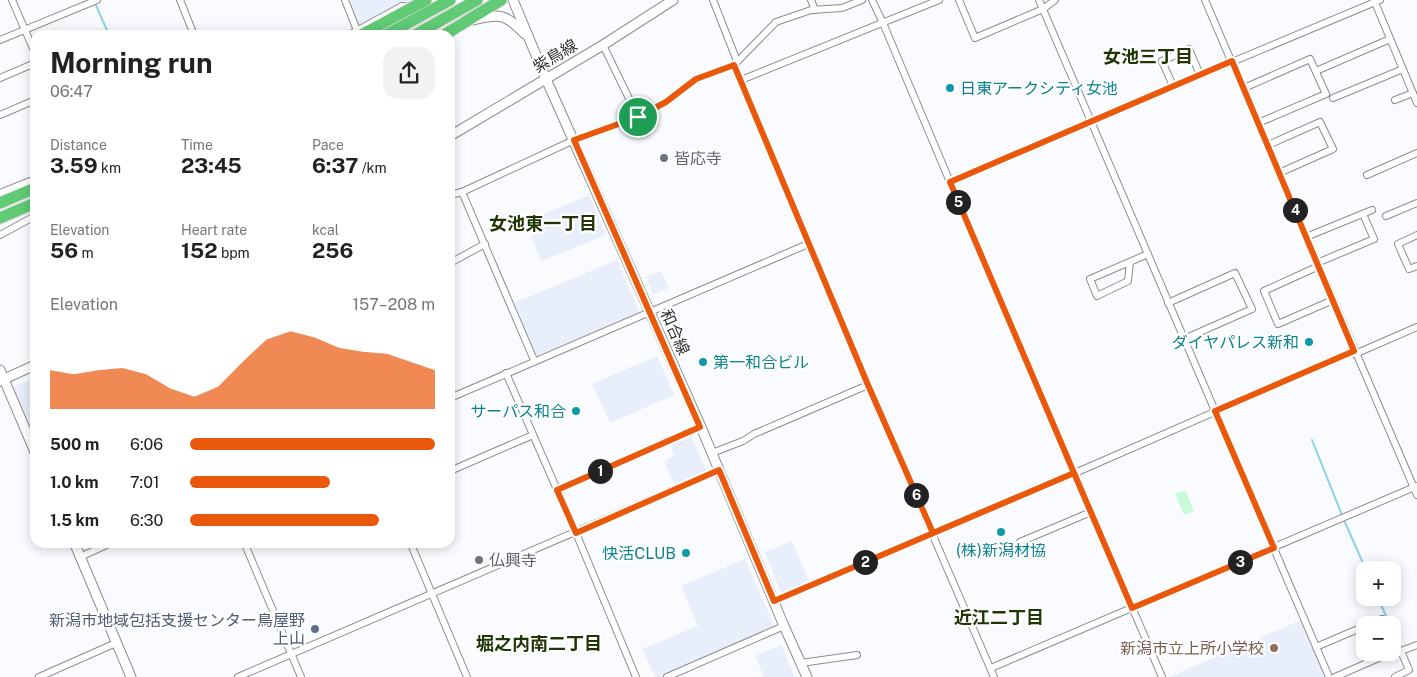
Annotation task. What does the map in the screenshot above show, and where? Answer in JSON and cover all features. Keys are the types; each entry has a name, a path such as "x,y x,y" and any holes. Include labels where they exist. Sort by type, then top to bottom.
{"highway":[{"path":"365,30 426,0"},
{"path":"395,30 450,0"},
{"path":"425,30 477,0"},
{"path":"452,30 501,0"},
{"path":"0,203 30,190"},
{"path":"0,218 30,205"}],"main road":[{"name":"和合線","path":"513,0 546,79 712,453 807,677"},
{"name":"紫鳥線","path":"455,133 603,45 673,0"},
{"path":"453,30 472,20 502,16 514,23 529,38"},
{"path":"2,380 30,367"},
{"path":"0,370 2,380 30,441"},
{"path":"76,548 131,677"}],"street":[{"path":"12,0 30,41"},
{"path":"180,0 192,30"},
{"path":"345,0 358,30"},
{"path":"713,0 741,80 808,244 994,677"},
{"path":"810,0 815,10"},
{"path":"455,194 574,140 638,117 666,102 696,79 735,63 776,22 815,10 842,8 862,0"},
{"path":"872,0 1162,677"},
{"path":"741,80 939,0"},
{"path":"959,0 975,38 1042,9 1055,0"},
{"path":"1039,0 1328,677"},
{"path":"1205,0 1355,353 1415,486 1417,495"},
{"path":"0,40 95,1"},
{"path":"950,182 1376,1 1415,97 1395,100"},
{"path":"1316,71 1390,39"},
{"path":"603,45 638,117"},
{"path":"1173,86 1162,60 1189,49 1200,75"},
{"path":"1244,88 1310,59 1326,94 1258,123"},
{"path":"0,78 30,65"},
{"path":"1333,98 1403,69"},
{"path":"0,115 30,102"},
{"path":"1268,145 1320,122 1333,149 1279,173"},
{"path":"1367,174 1417,153"},
{"path":"0,193 30,181"},
{"path":"462,192 534,360"},
{"path":"1386,216 1417,203"},
{"path":"1306,237 1372,210"},
{"path":"1333,300 1278,324 1264,291 1374,239 1362,214"},
{"path":"0,235 30,219"},
{"path":"1417,235 1398,244 1409,269 1417,266"},
{"path":"455,260 485,244"},
{"path":"455,396 534,360 650,313 808,244"},
{"path":"1130,262 1128,281 1097,296 1090,278 1148,254"},
{"path":"1168,303 1235,273 1252,309 1184,339"},
{"path":"774,601 1215,411 1417,327"},
{"path":"506,373 636,677"},
{"path":"712,453 868,385"},
{"path":"557,490 700,427"},
{"path":"455,469 533,435"},
{"path":"238,677 719,470"},
{"path":"991,668 1415,486"},
{"path":"1020,542 1091,512"},
{"path":"80,557 100,548"},
{"path":"247,548 301,677"},
{"path":"413,548 467,677"},
{"path":"667,677 784,626"},
{"path":"1316,648 1356,631"},
{"path":"38,677 116,643"},
{"path":"1395,677 1409,670 1401,652 1417,644"},
{"path":"801,662 857,655"},
{"path":"1336,677 1372,661"}],"shaded area":[{"path":"348,0 413,0 357,27"},
{"path":"589,195 606,235 541,261 530,233 547,226 542,215"},
{"path":"617,260 640,314 537,357 514,303"},
{"path":"661,271 669,288 653,294 646,277"},
{"path":"657,356 674,395 610,423 592,384"},
{"path":"30,379 30,430 11,388"},
{"path":"691,435 707,473 675,486 664,461 675,456 670,444"},
{"path":"792,541 810,583 782,595 765,552"},
{"path":"745,559 775,628 661,677 655,677 642,649 698,626 681,586"},
{"name":"新潟市立上所小学校","path":"1301,620 1326,677 1169,677"},
{"path":"781,645 795,677 764,677 755,656"}],"green space":[{"path":"1185,490 1194,511 1184,515 1175,494"}],"waterway":[{"path":"95,3 107,30"},
{"path":"1312,440 1342,515"},
{"path":"1344,520 1362,561"},
{"path":"1382,606 1386,616"}],"place":[{"name":"日東アークシティ女池","path":"950,88"},
{"name":"皆応寺","path":"664,158"},
{"name":"ダイヤパレス新和","path":"1309,342"},
{"name":"第一和合ビル","path":"703,362"},
{"name":"サーパス和合","path":"576,411"},
{"name":"(株)新潟材協","path":"1001,532"},
{"name":"快活CLUB","path":"686,553"},
{"name":"仏興寺","path":"479,560"},
{"name":"新潟市地域包括支援センター鳥屋野 上山","path":"315,629"},
{"name":"新潟市立上所小学校","path":"1274,648"}],"district":[{"name":"女池三丁目","path":"1148,56"},
{"name":"女池東一丁目","path":"543,223"},
{"name":"近江二丁目","path":"999,617"},
{"name":"堀之内南二丁目","path":"539,643"}],"route":[{"path":"638,117 574,140 700,427 557,490 576,533 719,470 774,601 1074,473 1132,608 1274,548 1215,411 1354,351 1232,61 950,182 1074,473 933,533 808,244 734,65 696,79 666,102 638,117"}]}
